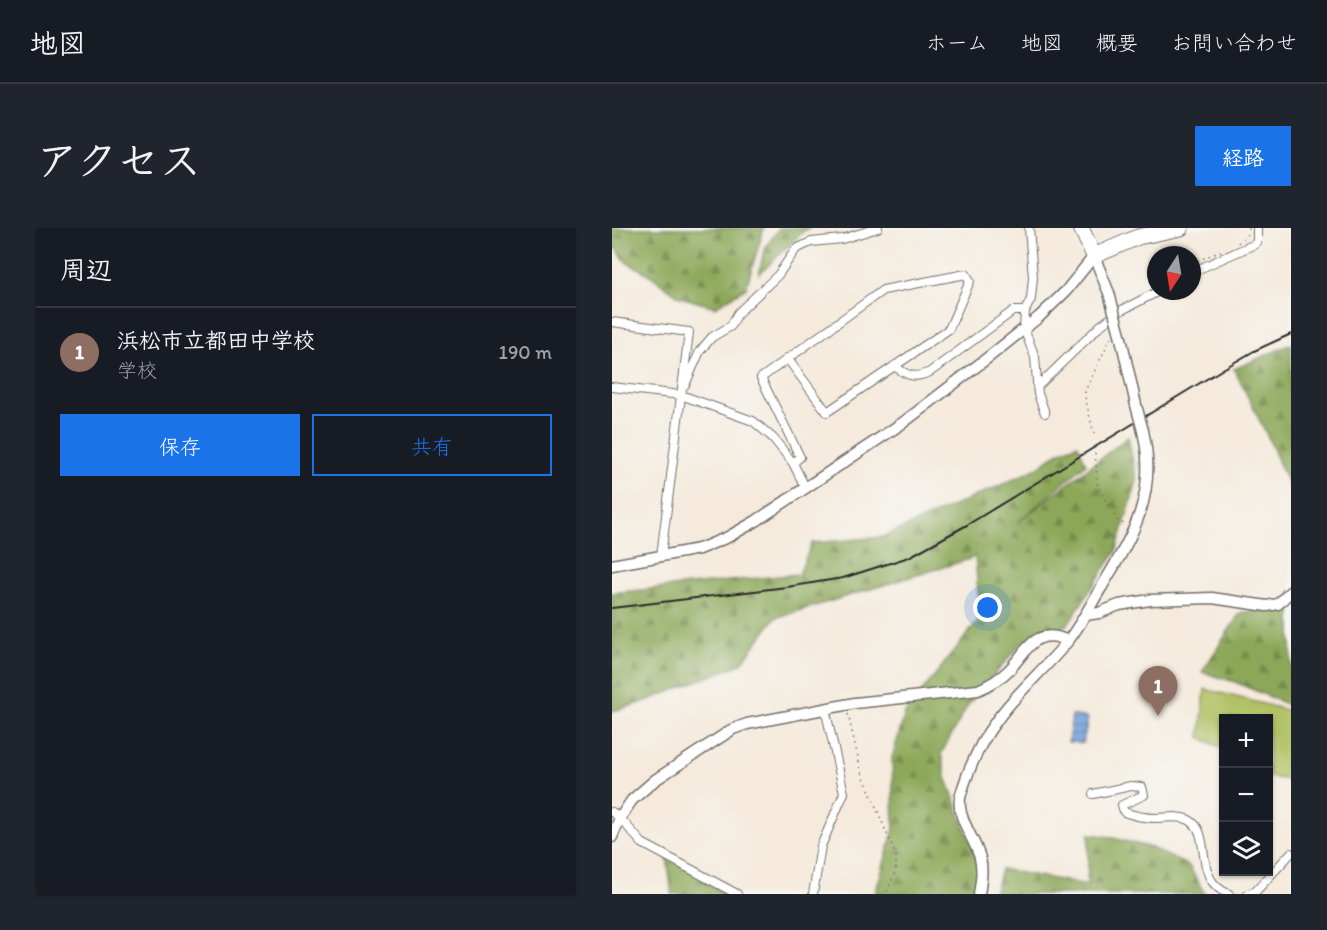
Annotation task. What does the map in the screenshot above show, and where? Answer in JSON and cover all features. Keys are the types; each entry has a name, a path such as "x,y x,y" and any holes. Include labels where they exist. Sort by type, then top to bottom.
{"highway":[{"path":"1081,228 1094,256 1138,237 1181,228"}],"street":[{"path":"681,394 700,351 712,337 731,326 738,313 778,275 796,249 811,242 842,239 878,228"},
{"path":"1029,228 1034,277 1031,299 1025,311 1024,329 1035,357 1037,387 1045,413"},
{"path":"1201,268 1255,244 1257,228"},
{"path":"612,565 699,549 728,537 805,488 903,422 1024,329 1066,291 1094,256 1109,293 1148,451 1144,498 1131,538 1068,641 997,720 977,752 960,796 959,806 980,857 982,872 980,894"},
{"path":"787,358 827,412 949,329 970,281 966,274 883,290 787,358 761,378 800,457 793,463"},
{"path":"1037,387 1101,325 1122,310 1147,297"},
{"path":"894,366 909,376 919,377 930,372 1013,311 1025,311"},
{"path":"612,322 689,332 661,556"},
{"path":"612,387 681,394 753,421 773,438 793,463 805,488"},
{"path":"1085,615 1100,613 1119,604 1150,600 1212,598 1267,606 1278,604 1286,599 1291,591"},
{"path":"612,837 616,815 632,800 655,780 733,729 825,708 978,690 991,685 1009,669 1029,644 1039,638 1050,636 1068,641"},
{"path":"813,894 821,846 844,793 825,708"},
{"path":"1093,794 1131,786 1142,787 1144,795 1122,805 1124,812 1142,817 1179,817 1192,821 1197,826 1201,838 1204,863 1210,880 1229,894"},
{"path":"616,815 642,843 737,894"},
{"path":"1248,894 1256,891 1291,853"}],"path":[{"path":"1236,245 1249,233 1249,228"},
{"path":"1201,258 1225,249"},
{"path":"1094,434 1085,391 1115,328"},
{"path":"1095,453 1098,487 1118,521 1127,526 1131,538"},
{"path":"846,705 861,770 896,856 896,870 886,894"}],"green space":[{"path":"612,228 764,228 746,288 715,307 680,297 647,273 626,262 612,243"},
{"path":"779,228 810,228 759,274 764,250"},
{"path":"1291,344 1291,491 1268,437 1234,369"},
{"path":"1128,437 1137,481 1116,552 1067,625 1021,644 968,705 941,754 946,777 982,872 975,894 875,894 894,829 892,758 905,713 980,618 975,556 775,618 741,664 638,704 612,711 612,593 799,574 812,543 883,537 1010,481 1037,468 1057,453 1078,444 1086,464 1017,523"},
{"path":"1291,590 1291,706 1235,682 1202,672 1240,613 1290,605"},
{"path":"1205,689 1291,711 1291,780 1273,778 1273,714 1219,714 1219,747 1200,737"},
{"path":"1089,834 1152,848 1189,866 1205,894 994,894 1001,869 1087,885"},
{"path":"667,858 724,884 725,894 672,894"}],"water":[{"path":"1072,715 1088,718 1083,743 1068,742"}],"railway":[{"path":"612,608 843,578 909,557 967,525 1223,369 1254,351 1291,334"}],"place":[{"name":"浜松市立都田中学校","path":"1158,716"}]}
